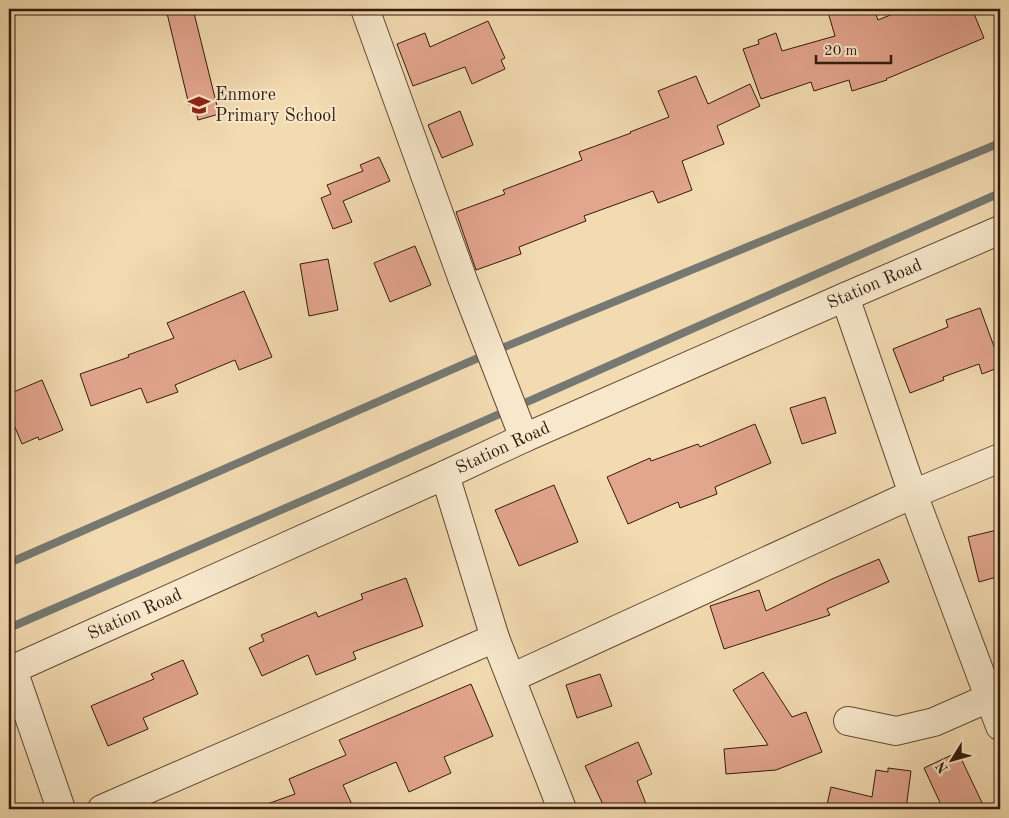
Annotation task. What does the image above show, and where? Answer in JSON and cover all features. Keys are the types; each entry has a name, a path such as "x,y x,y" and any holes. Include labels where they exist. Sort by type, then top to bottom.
{"street":[{"path":"365,9 468,294 524,438"},
{"name":"Station Road","path":"11,671 524,438 1000,230"},
{"path":"845,297 913,494 995,695 1000,726"},
{"path":"511,678 913,494 1000,458"},
{"path":"445,475 495,638 562,809"},
{"path":"102,809 495,638"},
{"path":"11,671 60,809"},
{"path":"848,721 896,732 934,722 995,695"}],"building":[{"path":"166,9 193,9 219,114 198,120 194,103 189,105"},
{"path":"827,9 874,9 878,20 905,9 972,9 984,38 887,80 852,91 849,80 814,91 811,82 761,99 743,49 759,44 758,40 776,33 782,51 835,36"},
{"path":"488,21 505,58 501,60 505,69 472,84 465,67 413,86 397,44 425,33 430,47"},
{"path":"696,76 708,104 750,84 760,106 717,126 724,144 682,161 692,190 658,203 653,191 584,216 586,221 519,247 521,254 476,270 456,212 505,194 503,190 582,160 579,152 669,117 658,91"},
{"path":"460,111 473,145 442,158 428,125"},
{"path":"379,157 390,181 343,201 352,222 333,229 321,198 331,194 327,185 363,171 360,165"},
{"path":"415,246 431,285 390,302 374,263"},
{"path":"328,259 338,310 309,316 300,264"},
{"path":"244,291 272,357 239,370 235,360 175,385 178,392 147,403 141,388 91,406 80,374 129,357 128,355 174,338 167,323"},
{"path":"980,308 1000,367 982,374 979,364 943,377 944,380 910,393 893,349 948,327 946,320"},
{"path":"42,380 63,430 39,440 38,437 22,444 9,413 9,394"},
{"path":"825,397 836,433 802,444 790,408"},
{"path":"755,424 771,463 715,487 717,494 680,508 678,502 628,524 607,477 650,458 651,461 698,444 700,447"},
{"path":"554,485 578,542 519,566 495,510"},
{"path":"997,530 1000,542 1000,576 979,582 968,537"},
{"path":"879,559 889,582 827,609 830,615 724,649 710,606 759,590 766,611"},
{"path":"406,578 423,626 353,652 356,659 316,675 308,655 262,676 249,648 264,641 261,635 316,612 318,617 363,599 361,594"},
{"path":"183,660 198,694 143,718 148,729 108,746 91,706 154,679 151,674"},
{"path":"763,672 792,717 806,712 822,752 776,770 726,774 724,749 768,745 733,690"},
{"path":"600,674 612,706 577,718 566,685"},
{"path":"471,684 493,736 444,757 451,773 409,792 396,762 343,785 354,809 259,809 259,807 295,794 289,779 346,755 339,740"},
{"path":"638,742 652,774 637,781 648,809 605,809 585,766"},
{"path":"958,752 985,809 943,809 924,768"},
{"path":"888,768 911,771 906,809 826,809 831,787 872,797 876,770 888,772"}],"waterway":[{"path":"9,563 485,355 1000,143"},
{"path":"9,628 348,481 1000,193"}],"place":[{"name":"Enmore Primary School","path":"199,105"}]}
